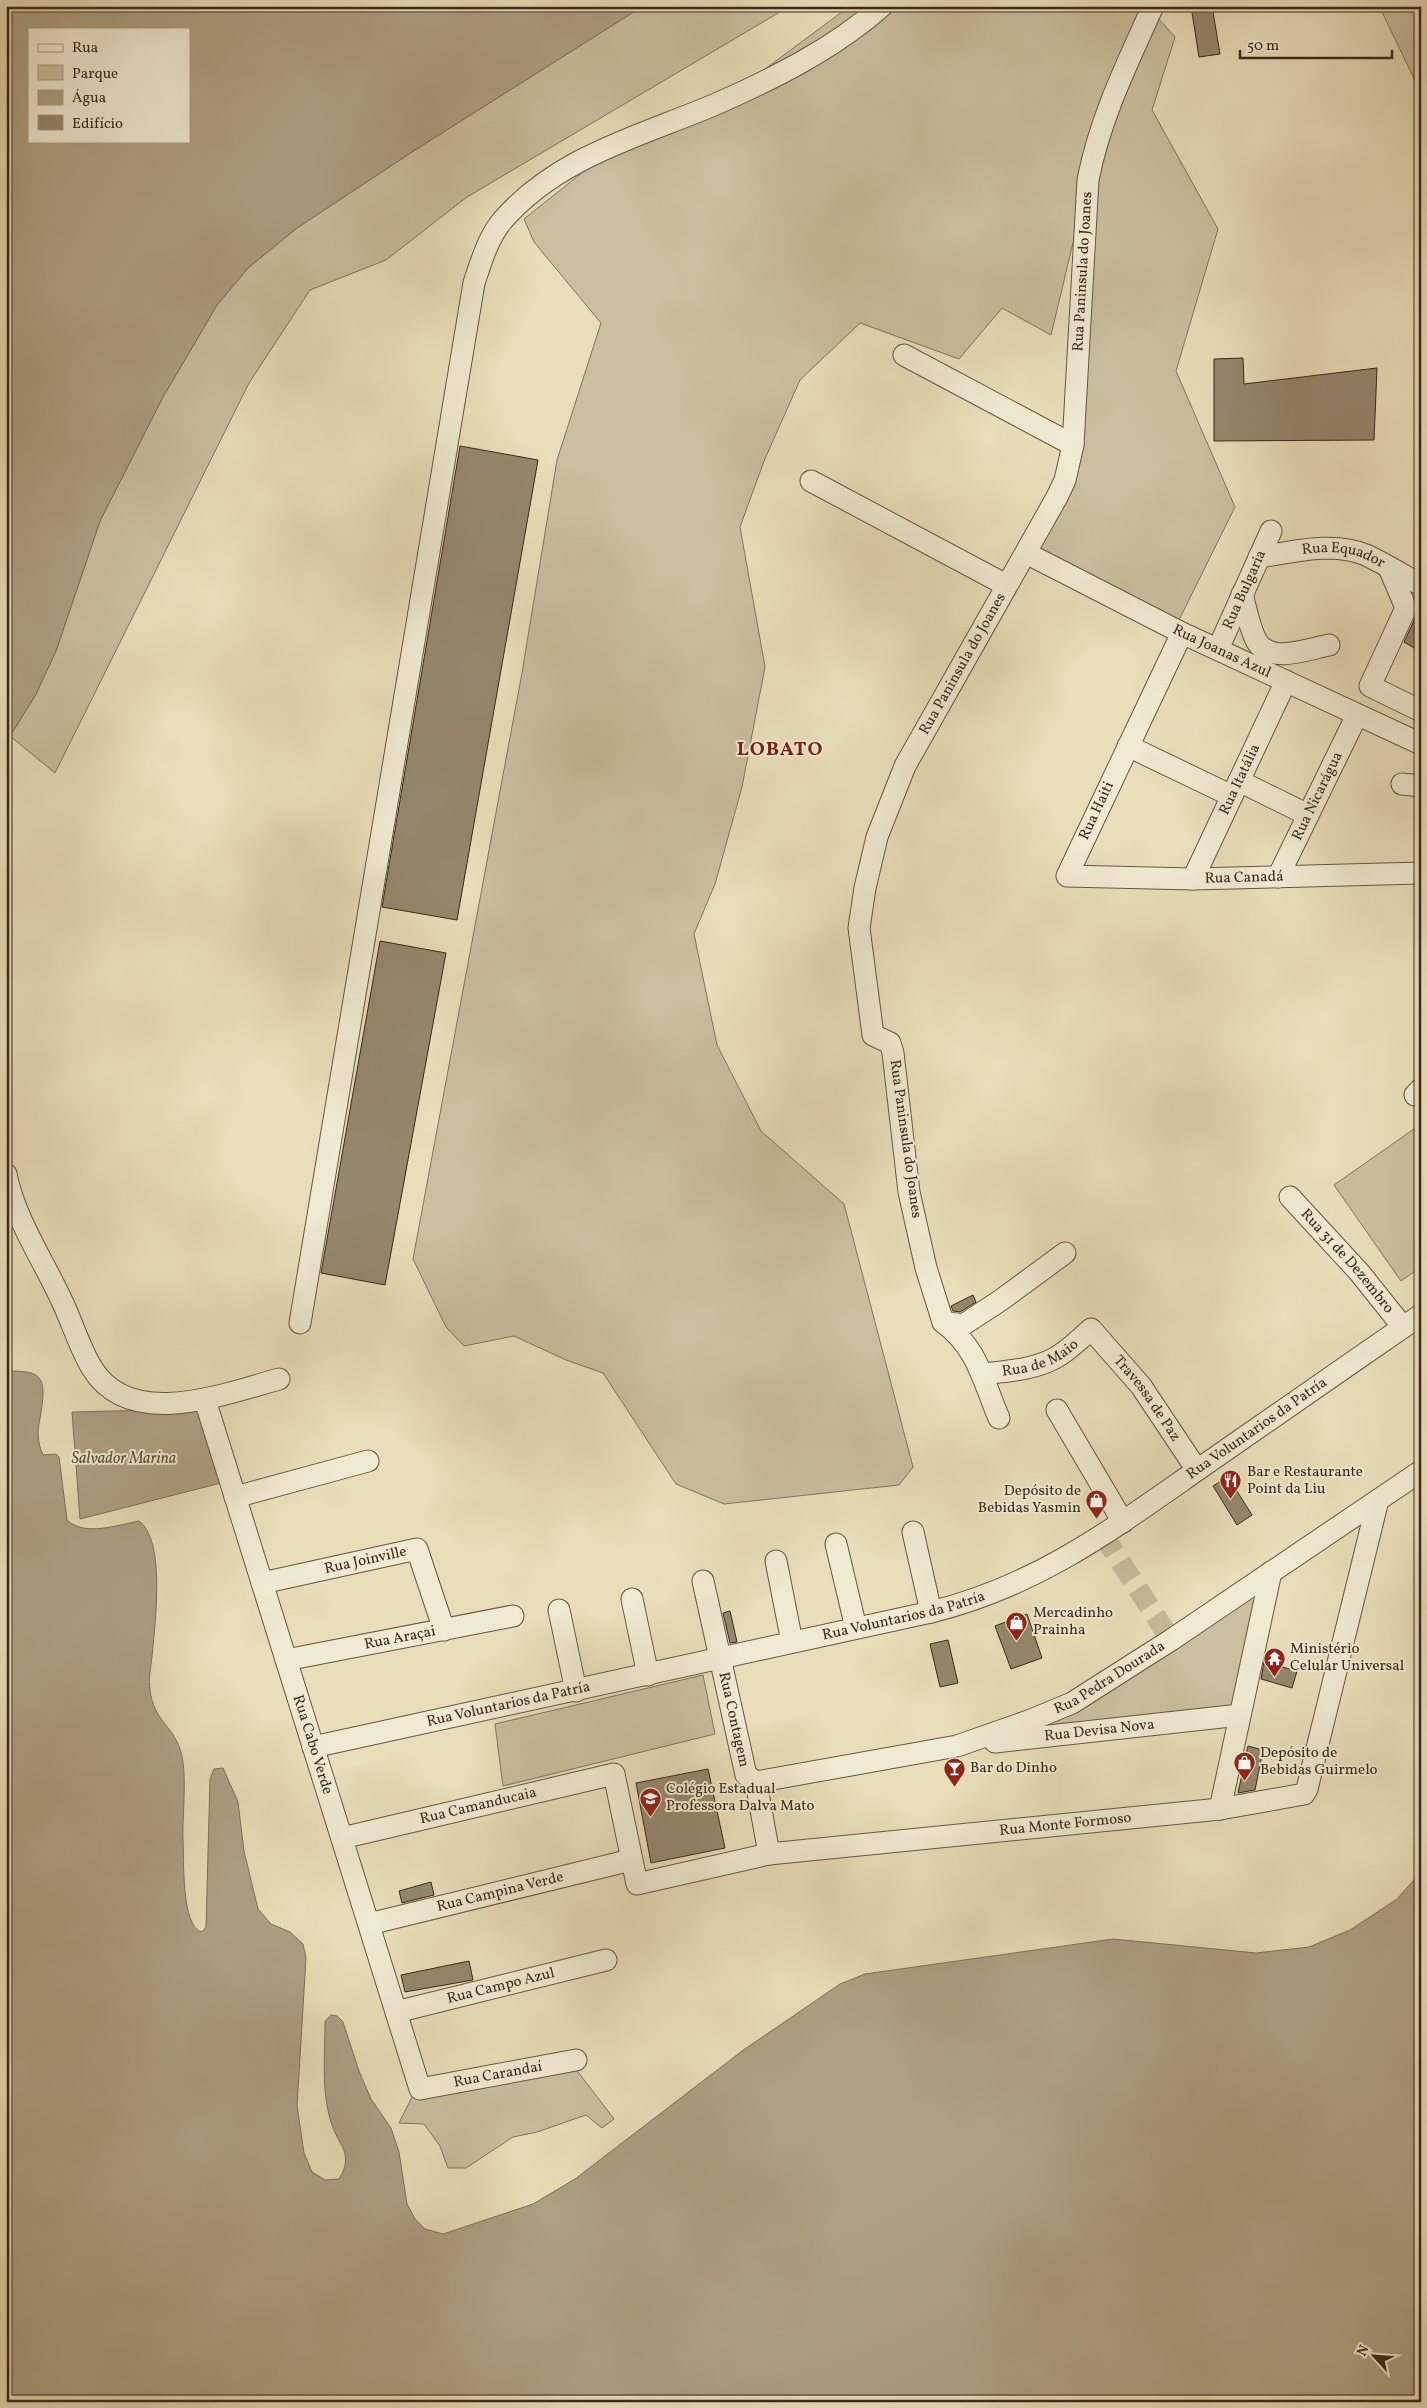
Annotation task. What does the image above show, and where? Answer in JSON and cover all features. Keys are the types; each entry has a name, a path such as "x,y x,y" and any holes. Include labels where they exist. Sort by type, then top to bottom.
{"street":[{"path":"300,1323 474,282 485,250 501,222 527,196 561,171 628,138 716,104 774,75 845,35 882,6"},
{"name":"Rua Paninsula do Joanes","path":"943,1322 926,1268 909,1192 893,1053 890,1042 874,1035 859,928 865,888 877,837 905,766 1006,585 1026,553 1065,480 1073,445 1088,180 1095,145 1107,108 1153,6"},
{"path":"904,355 1073,445"},
{"path":"811,480 1006,585"},
{"name":"Rua Bulgaria","path":"1218,649 1271,531"},
{"name":"Rua Equador","path":"1259,557 1331,548 1365,555 1421,585"},
{"name":"Rua Joanas Azul","path":"1026,553 1182,632 1421,744"},
{"path":"1389,568 1406,608 1370,686 1421,711"},
{"path":"1242,594 1255,639 1267,651 1277,654 1329,645"},
{"name":"Rua Haiti","path":"1067,876 1182,632"},
{"name":"Rua Itatália","path":"1193,879 1286,681"},
{"name":"Rua Nicarágua","path":"1278,877 1357,715"},
{"path":"1128,746 1308,815"},
{"name":"Rua Canadá","path":"1067,876 1193,879 1421,873"},
{"path":"6,1174 26,1232 62,1299 92,1369 106,1385 128,1398 150,1403 178,1404 205,1400 278,1379"},
{"name":"Rua 31 de Dezembro","path":"1290,1197 1359,1272 1403,1327"},
{"path":"943,1322 963,1325 1065,1253"},
{"name":"Rua Voluntarios da Patría","path":"314,1747 576,1691 967,1603 1029,1578 1123,1522 1421,1315"},
{"path":"943,1322 967,1344 983,1374 998,1418"},
{"name":"Rua de Maio","path":"983,1374 1028,1368 1055,1358 1091,1329"},
{"name":"Travessa de Paz","path":"1091,1329 1140,1386 1197,1470"},
{"name":"Rua Cabo Verde","path":"205,1400 420,2089"},
{"path":"1057,1410 1123,1522"},
{"path":"235,1497 368,1461"},
{"name":"Rua Pedra Dourada","path":"756,1782 957,1746 1031,1720 1072,1703 1171,1640 1421,1471"},
{"name":"Rua Monte Formoso","path":"614,1774 631,1860 638,1884 769,1854 1220,1810 1306,1792 1378,1500"},
{"path":"913,1532 931,1612"},
{"path":"836,1544 856,1628"},
{"name":"Rua Joinville","path":"262,1583 417,1549 444,1630"},
{"path":"776,1561 792,1642"},
{"path":"1220,1810 1272,1572"},
{"name":"Rua Contagem","path":"703,1582 746,1775 756,1782 769,1854"},
{"path":"632,1599 648,1675"},
{"path":"559,1610 576,1691"},
{"name":"Rua Araçai","path":"286,1660 513,1616"},
{"name":"Rua Devisa Nova","path":"957,1746 1240,1715"},
{"name":"Rua Camanducaia","path":"342,1838 614,1774"},
{"name":"Rua Campina Verde","path":"369,1924 631,1860"},
{"name":"Rua Campo Azul","path":"396,2012 606,1960"},
{"name":"Rua Carandaí","path":"420,2089 576,2060"}],"green space":[{"path":"643,6 790,6 467,197 386,260 310,290 249,383 55,773 10,736 35,696 56,651 100,521 163,397 217,305 248,268 297,228 415,150"},
{"path":"850,6 1147,6 1175,37 1152,110 1218,229 1176,371 1235,507 1178,622 1030,548 1073,471 1094,155 1051,335 1002,308 959,359 860,323 800,380 764,461 740,527 765,667 742,787 715,884 694,934 717,1045 761,1131 844,1204 913,1467 899,1485 724,1504 676,1484 603,1373 566,1360 514,1336 464,1346 446,1327 413,1259 522,673 557,460 601,323 534,242 524,219 598,160 699,118"},
{"path":"1393,6 1421,6 1421,93 1382,12"},
{"path":"1421,1124 1421,1267 1401,1281 1334,1185"},
{"path":"1262,1589 1236,1711 1044,1730 1041,1720"},
{"path":"703,1675 715,1734 503,1786 495,1724"},
{"path":"575,2068 614,2119 602,2128 586,2115 537,2132 513,2137 466,2168 448,2168 440,2146 424,2124 399,2123 414,2093"}],"water":[{"path":"6,6 643,6 415,150 297,228 248,268 217,305 163,397 100,521 56,651 35,696 10,736 6,737"},
{"path":"6,1370 34,1374 41,1380 43,1395 38,1427 39,1441 43,1455 56,1454 59,1457 67,1520 74,1525 92,1529 139,1521 147,1531 153,1546 157,1584 149,1686 155,1709 177,1741 184,1769 183,1861 185,1891 190,1918 195,1928 202,1932 206,1927 210,1779 214,1769 223,1768 238,1802 244,1851 258,1909 271,1924 290,1932 303,1944 306,1958 297,2106 304,2153 312,2172 325,2180 339,2179 344,2170 345,2163 344,2150 331,2122 326,2098 324,2072 325,2021 331,2015 337,2016 343,2022 359,2071 371,2099 391,2128 399,2152 407,2204 415,2219 425,2229 443,2234 533,2204 575,2179 742,2051 840,1984 865,1974 1113,1939 1256,1953 1309,1947 1350,1930 1397,1899 1421,1872 1421,2402 6,2402"},
{"name":"Salvador Marina","path":"197,1409 221,1483 80,1519 72,1412"}],"building":[{"path":"1191,6 1212,6 1220,54 1199,57"},
{"path":"1243,358 1244,384 1377,368 1374,440 1214,441 1214,359"},
{"path":"460,446 538,460 457,920 382,907"},
{"path":"1421,606 1421,652 1404,642"},
{"path":"380,941 446,953 385,1285 321,1273"},
{"path":"973,1295 976,1302 960,1312 953,1311 951,1306"},
{"path":"1228,1477 1252,1515 1237,1525 1213,1486"},
{"path":"730,1611 737,1642 730,1643 723,1613"},
{"path":"1027,1614 1042,1658 1011,1669 995,1626"},
{"path":"948,1640 958,1683 940,1687 930,1644"},
{"path":"1264,1662 1297,1671 1292,1688 1261,1679"},
{"path":"1248,1746 1263,1750 1255,1790 1238,1793"},
{"path":"708,1769 725,1848 651,1863 636,1783"},
{"path":"431,1882 434,1895 402,1903 399,1891"},
{"path":"469,1961 473,1980 405,1992 401,1975"}],"tunnel":[{"path":"1103,1535 1171,1640"}],"place":[{"name":"Bar e Restaurante Point da Liu","path":"1231,1500"},
{"name":"Depósito de Bebidas Yasmin","path":"1097,1519"},
{"name":"Mercadinho Prainha","path":"1017,1641"},
{"name":"Ministério Celular Universal","path":"1274,1677"},
{"name":"Depósito de Bebidas Guirmelo","path":"1244,1781"},
{"name":"Bar do Dinho","path":"954,1787"},
{"name":"Colégio Estadual Professora Dalva Mato","path":"650,1817"}],"district":[{"name":"LOBATO","path":"780,750"}]}
